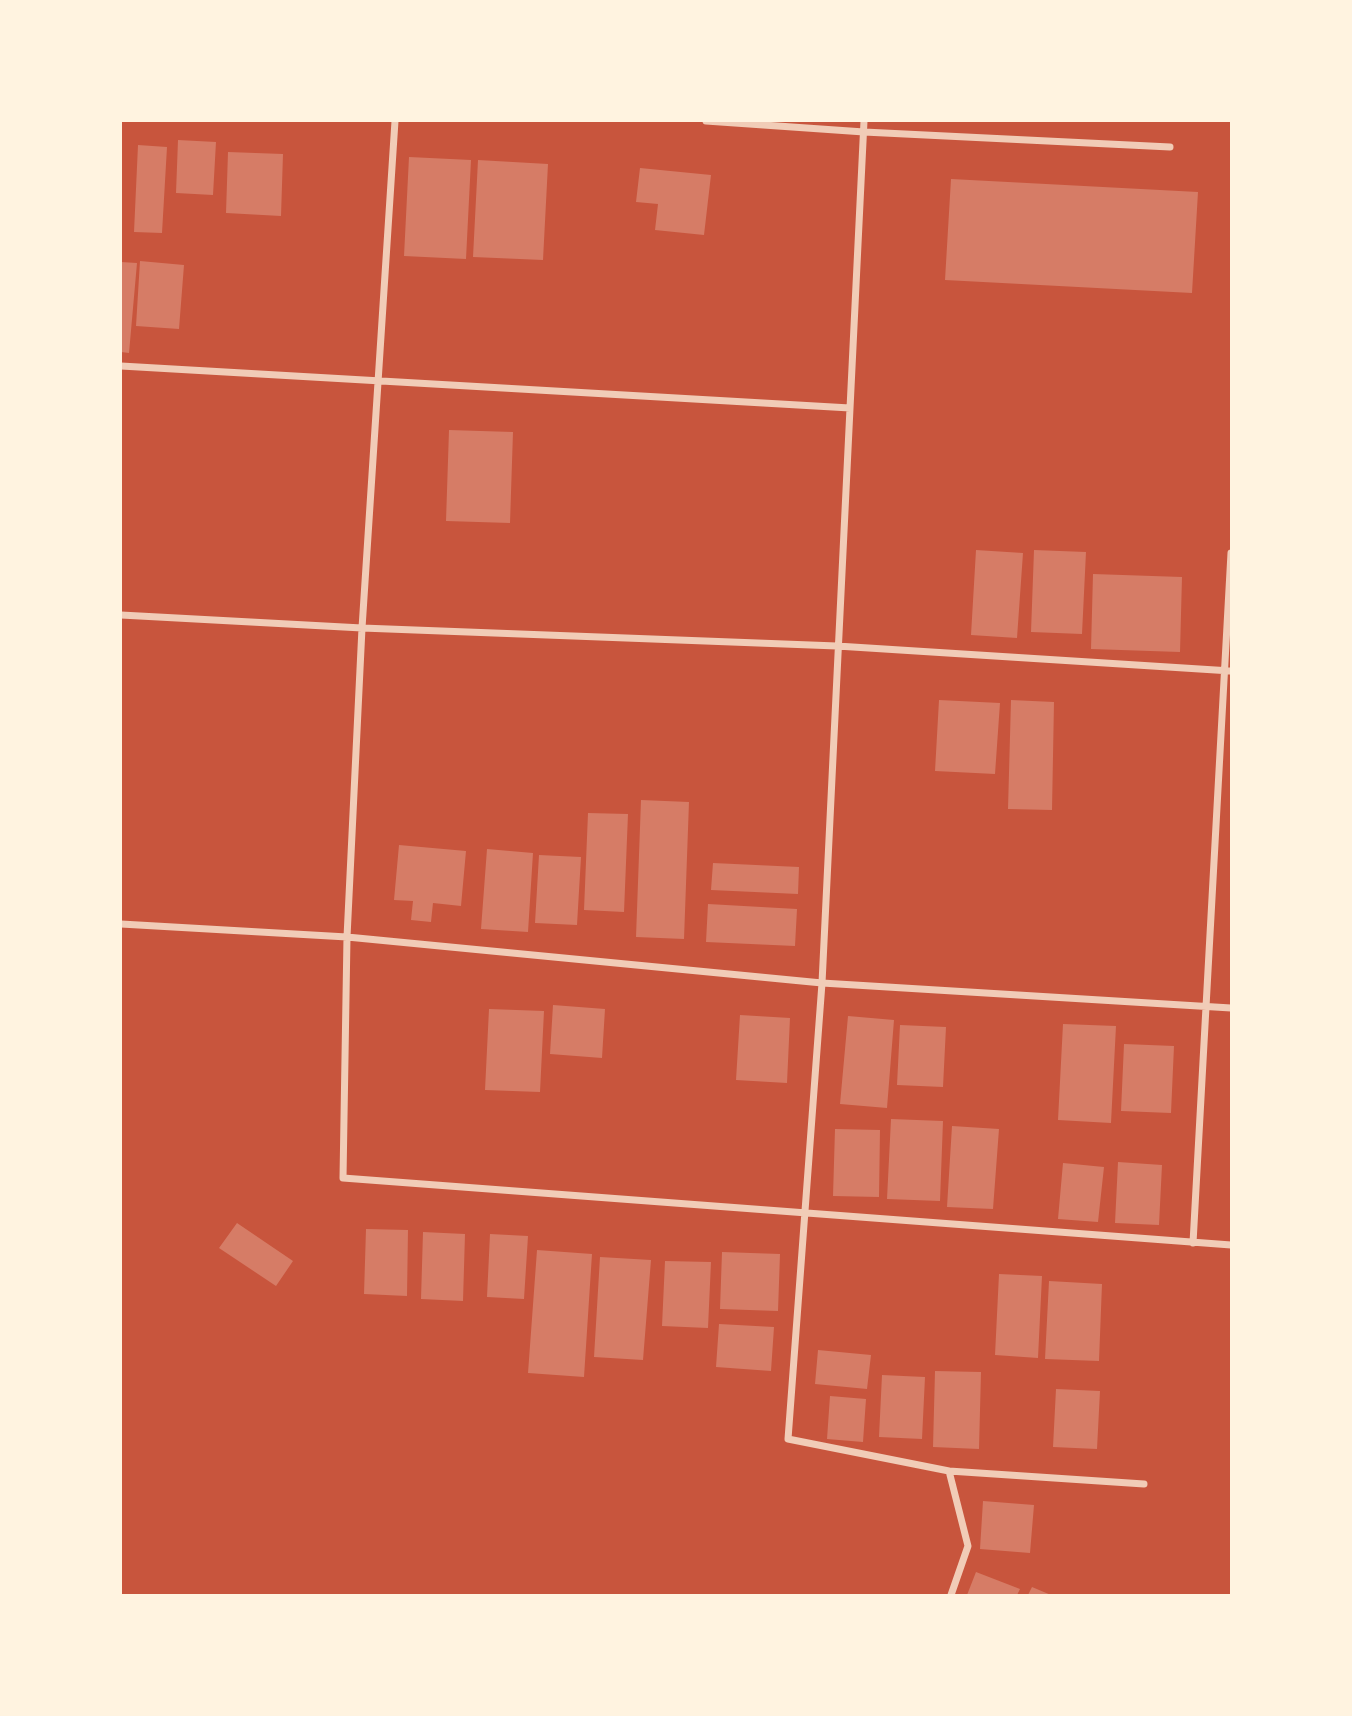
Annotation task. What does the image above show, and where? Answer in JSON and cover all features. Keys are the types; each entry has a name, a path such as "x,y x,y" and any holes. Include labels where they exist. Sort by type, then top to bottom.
{"street":[{"path":"395,121 362,628 347,937 343,1178 1231,1245"},
{"path":"706,121 864,132 1170,147"},
{"path":"864,121 821,984 788,1439 949,1471 1144,1484"},
{"path":"121,366 850,408"},
{"path":"1193,1243 1227,670 1231,553"},
{"path":"121,615 362,628 837,646 1227,670"},
{"path":"121,925 347,937 821,984 1231,1008"},
{"path":"949,1471 968,1546 951,1595"}],"building":[{"path":"178,140 216,142 213,195 176,193"},
{"path":"138,145 167,147 162,233 134,232"},
{"path":"228,152 283,154 281,216 226,213"},
{"path":"409,157 471,160 466,259 404,256"},
{"path":"478,160 548,164 543,260 473,257"},
{"path":"640,168 711,175 704,235 655,230 658,204 636,202"},
{"path":"951,179 1198,192 1192,293 945,280"},
{"path":"140,261 184,265 179,329 136,326"},
{"path":"121,262 137,263 129,353 121,352"},
{"path":"449,430 513,432 510,523 446,521"},
{"path":"976,550 1023,553 1017,638 971,635"},
{"path":"1034,550 1086,552 1082,634 1031,632"},
{"path":"1093,574 1182,577 1180,652 1091,649"},
{"path":"939,700 1000,703 995,774 935,771"},
{"path":"1011,700 1054,702 1052,810 1008,809"},
{"path":"641,800 689,802 684,939 636,937"},
{"path":"588,813 628,814 624,912 584,910"},
{"path":"399,845 466,851 461,906 433,903 431,922 411,920 413,901 394,900"},
{"path":"487,849 533,853 528,932 481,929"},
{"path":"539,855 581,857 577,925 535,923"},
{"path":"713,863 799,867 798,894 711,890"},
{"path":"708,904 797,909 795,946 706,942"},
{"path":"553,1005 605,1009 602,1058 550,1054"},
{"path":"489,1009 544,1011 540,1092 485,1090"},
{"path":"740,1015 790,1018 787,1083 736,1080"},
{"path":"848,1016 894,1020 887,1108 840,1104"},
{"path":"1063,1024 1116,1026 1111,1123 1058,1120"},
{"path":"900,1025 946,1027 943,1087 897,1085"},
{"path":"1124,1044 1174,1046 1171,1113 1121,1111"},
{"path":"891,1119 943,1121 940,1201 887,1199"},
{"path":"952,1126 999,1129 993,1209 947,1207"},
{"path":"835,1129 880,1130 879,1197 833,1196"},
{"path":"1118,1162 1162,1165 1159,1225 1115,1223"},
{"path":"1063,1163 1104,1167 1098,1222 1058,1219"},
{"path":"237,1223 293,1261 276,1286 219,1248"},
{"path":"366,1229 408,1230 407,1296 364,1294"},
{"path":"423,1232 465,1234 463,1301 421,1299"},
{"path":"490,1234 528,1236 524,1299 487,1297"},
{"path":"537,1250 592,1254 584,1377 528,1373"},
{"path":"722,1252 780,1254 778,1311 720,1309"},
{"path":"600,1257 651,1260 643,1360 594,1357"},
{"path":"665,1261 711,1262 708,1328 662,1326"},
{"path":"999,1274 1042,1276 1038,1358 995,1355"},
{"path":"1049,1281 1102,1284 1099,1361 1045,1359"},
{"path":"719,1324 774,1327 771,1371 716,1367"},
{"path":"818,1350 871,1355 867,1389 815,1384"},
{"path":"935,1371 981,1372 979,1449 933,1447"},
{"path":"882,1375 925,1377 922,1439 879,1437"},
{"path":"1056,1389 1100,1391 1097,1449 1053,1447"},
{"path":"830,1396 866,1399 863,1442 827,1439"},
{"path":"983,1501 1034,1505 1030,1553 980,1549"},
{"path":"976,1572 1020,1589 1017,1595 967,1595"},
{"path":"1032,1587 1051,1595 1028,1595"}]}
